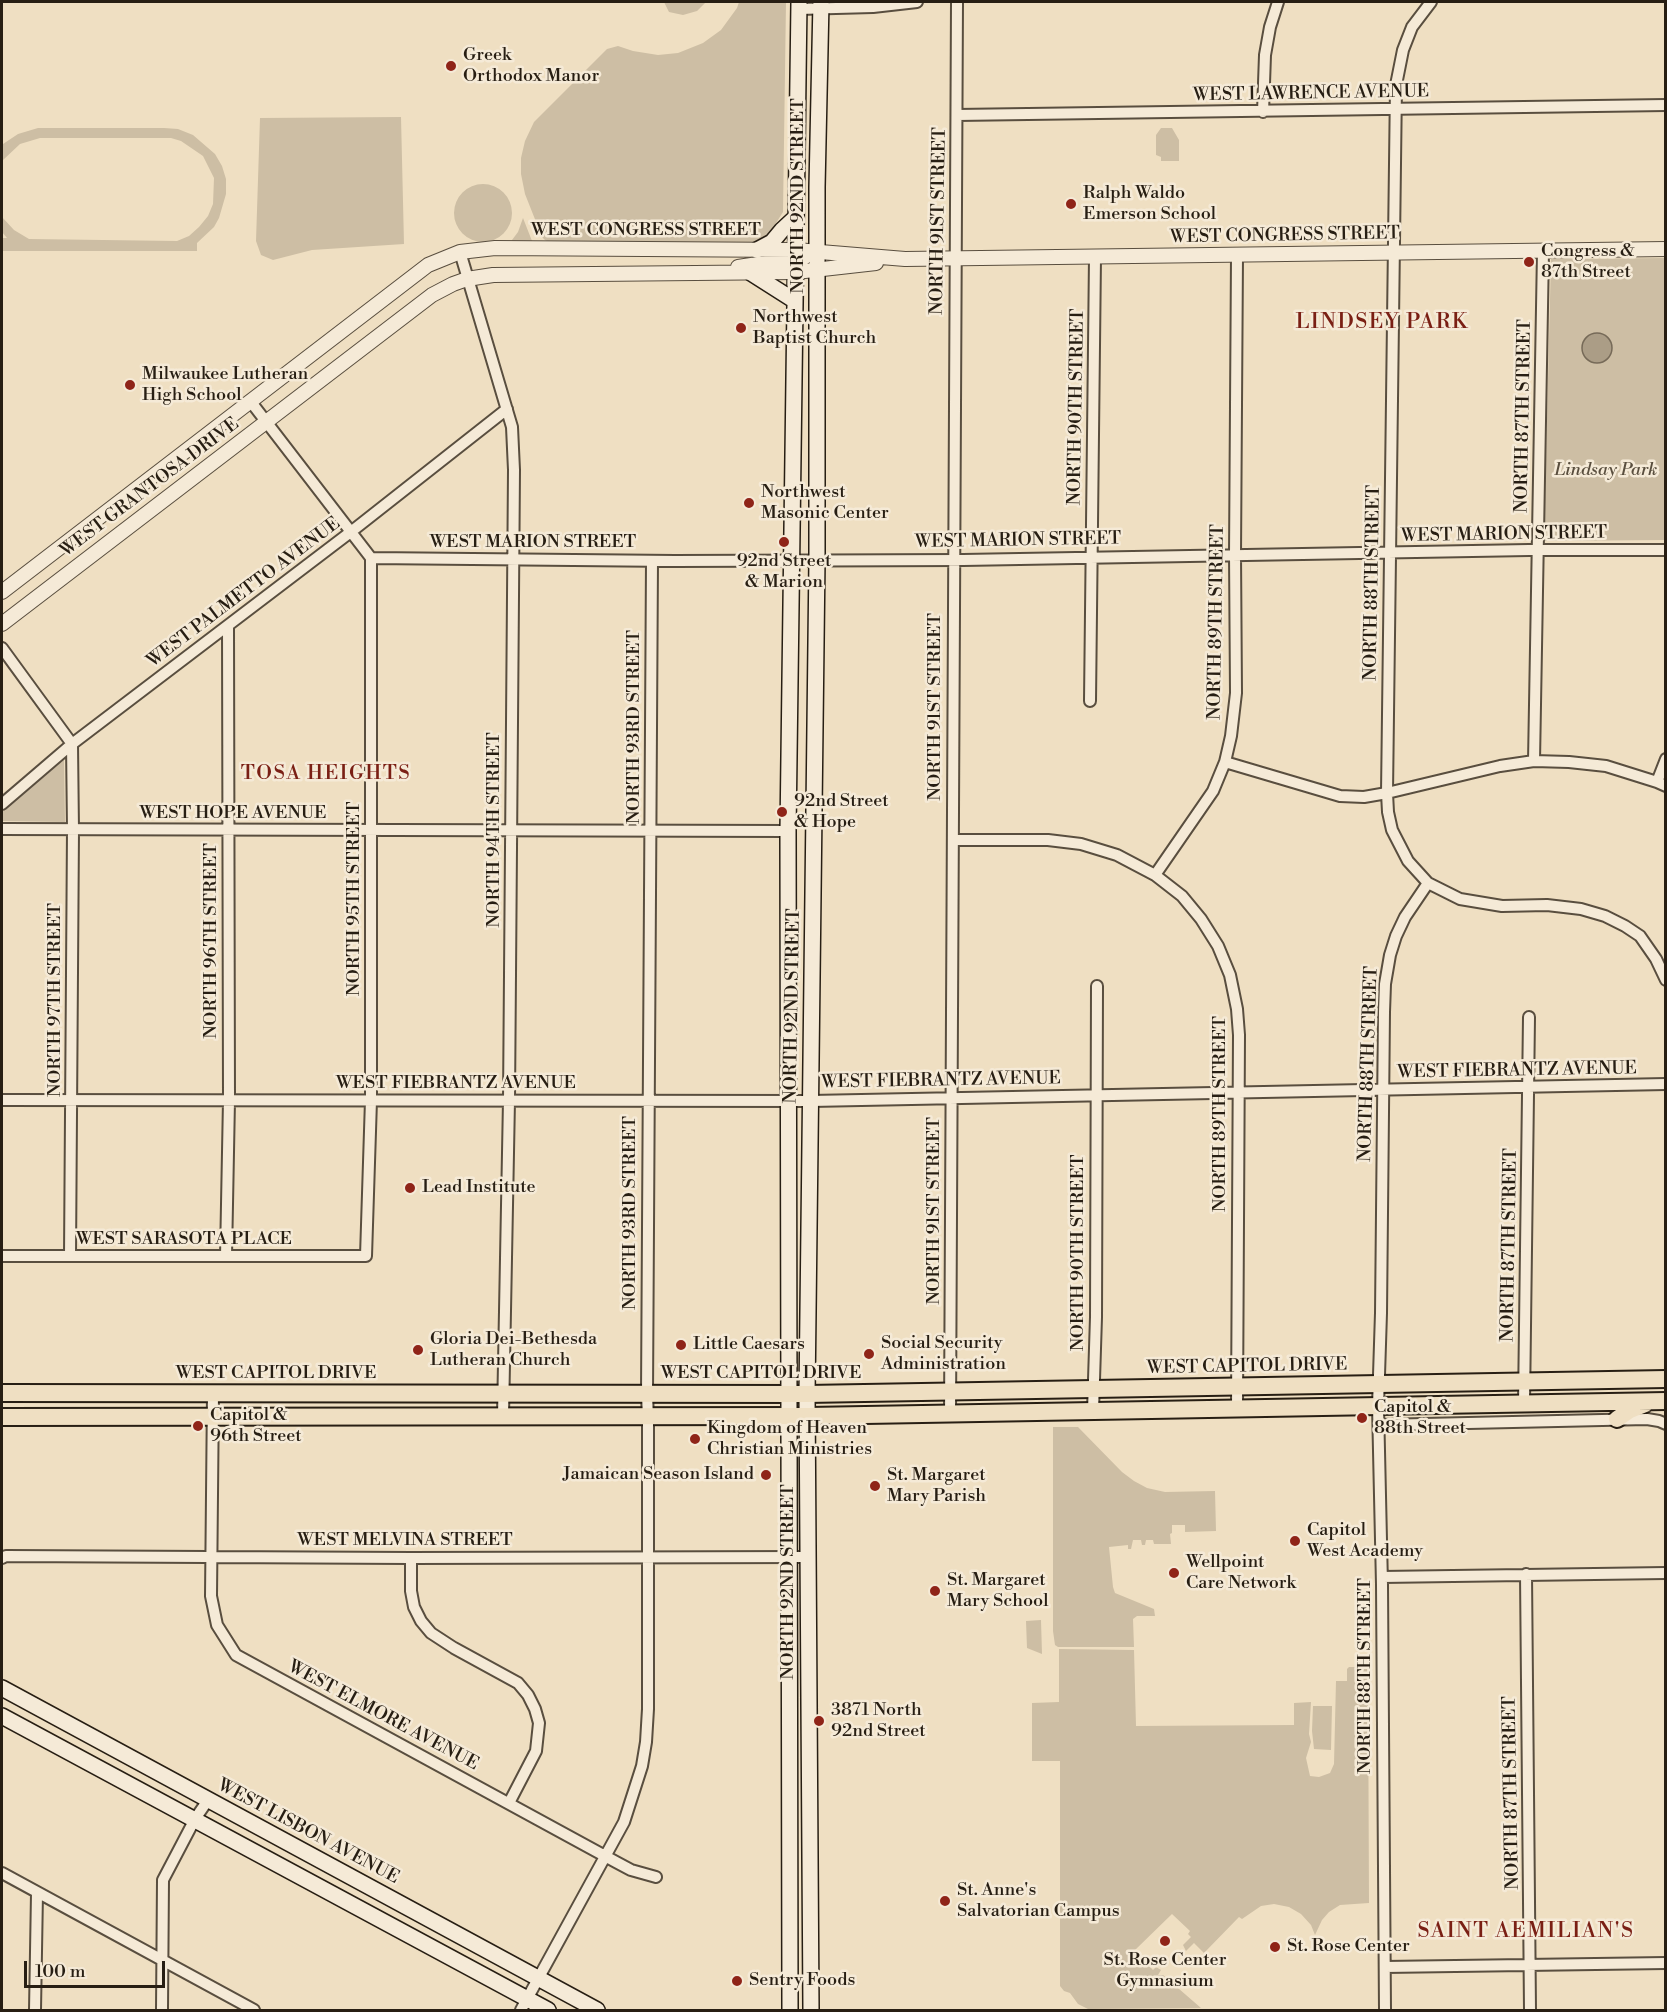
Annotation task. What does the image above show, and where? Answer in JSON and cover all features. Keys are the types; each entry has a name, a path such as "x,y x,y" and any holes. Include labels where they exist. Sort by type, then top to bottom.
{"main road":[{"name":"NORTH 92ND STREET","path":"790,2010 788,831 799,5"},
{"name":"NORTH 92ND STREET","path":"811,2010 808,1406 821,5"},
{"path":"757,250 772,242 796,217"},
{"path":"751,273 795,301"},
{"name":"WEST CAPITOL DRIVE","path":"808,1406 896,1393 1665,1379"},
{"name":"WEST CAPITOL DRIVE","path":"2,1393 647,1394 789,1405 950,1413 1659,1401"},
{"path":"1617,1419 1630,1410 1659,1401"},
{"name":"WEST CAPITOL DRIVE","path":"2,1417 733,1416 789,1405"},
{"name":"WEST LISBON AVENUE","path":"2,1688 597,2010"},
{"path":"2,1716 195,1819 524,2005 548,2010"},
{"path":"790,1950 811,1949"}],"street":[{"path":"799,5 889,6 917,2"},
{"name":"NORTH 91ST STREET","path":"950,1413 957,2"},
{"path":"1263,112 1265,55 1270,27 1278,2"},
{"name":"NORTH 88TH STREET","path":"1385,2010 1382,1577 1378,1406 1385,984 1390,955 1405,917 1428,883 1408,861 1392,830 1387,793 1396,109 1398,68 1403,50 1412,27 1429,3"},
{"name":"WEST LAWRENCE AVENUE","path":"957,115 1665,105"},
{"name":"WEST CONGRESS STREET","path":"460,252 495,249 757,250 796,260 818,270 905,259"},
{"name":"WEST CONGRESS STREET","path":"467,279 493,275 751,273 818,252 905,259 1665,249"},
{"name":"NORTH 87TH STREET","path":"1534,761 1543,251"},
{"name":"NORTH 94TH STREET","path":"460,252 512,427 514,470 509,1100 503,1416"},
{"name":"WEST GRANTOSA DRIVE","path":"2,592 428,265 460,252"},
{"name":"NORTH 89TH STREET","path":"1237,256 1236,693 1232,736 1225,762 1213,791 1155,875 1182,896 1201,919 1218,946 1230,975 1237,1009 1239,1093 1237,1408"},
{"name":"NORTH 90TH STREET","path":"1090,700 1095,257"},
{"path":"722,272 744,264 796,260"},
{"name":"WEST GRANTOSA DRIVE","path":"2,624 432,295 467,279"},
{"path":"251,402 371,558"},
{"name":"WEST PALMETTO AVENUE","path":"2,804 72,744 228,627 507,409"},
{"name":"WEST MARION STREET","path":"371,558 652,561 953,560 1235,554 1665,550"},
{"name":"NORTH 95TH STREET","path":"366,1256 371,1100 371,558"},
{"name":"NORTH 93RD STREET","path":"524,2005 624,1822 642,1766 646,1742 648,1709 648,1101 652,561"},
{"name":"NORTH 96TH STREET","path":"226,1256 229,1100 228,627"},
{"path":"2,648 72,744"},
{"name":"NORTH 97TH STREET","path":"70,1256 74,830 72,744"},
{"path":"1225,762 1340,796 1364,796 1387,793 1500,766 1534,761 1606,766 1661,784 1665,759"},
{"name":"WEST HOPE AVENUE","path":"2,829 788,831"},
{"path":"953,840 1048,840 1081,844 1117,855 1155,875"},
{"path":"1428,883 1461,899 1502,906 1548,905 1581,909 1605,916 1640,936 1656,959 1665,980"},
{"name":"NORTH 90TH STREET","path":"1093,1411 1097,986"},
{"name":"NORTH 87TH STREET","path":"1524,1403 1529,1017"},
{"name":"WEST FIEBRANTZ AVENUE","path":"2,1100 811,1101 1665,1084"},
{"name":"WEST SARASOTA PLACE","path":"2,1256 366,1256"},
{"path":"212,1556 213,1394"},
{"path":"1378,1425 1617,1419 1651,1419 1665,1424"},
{"name":"WEST MELVINA STREET","path":"2,1558 6,1556 808,1557"},
{"name":"WEST ELMORE AVENUE","path":"212,1556 211,1596 217,1625 236,1655 606,1857 631,1870 656,1876"},
{"path":"411,1558 411,1591 414,1607 421,1622 430,1633 518,1683 528,1695 535,1709 539,1723 536,1751 509,1803"},
{"path":"1382,1577 1665,1573"},
{"name":"NORTH 87TH STREET","path":"1526,1575 1530,2010"},
{"path":"162,2010 163,1880 195,1819 208,1800"},
{"path":"2,1873 254,2010"},
{"path":"35,2010 37,1893"},
{"path":"1384,1967 1665,1963"}],"green space":[{"path":"664,2 706,2 697,11 683,15 669,12"},
{"path":"739,2 786,2 783,212 764,242 549,242 545,240 525,194 521,174 521,158 525,141 534,122 607,49 618,46 658,55 678,53 703,43 721,30"},
{"path":"401,117 404,244 312,250 273,260 261,255 256,241 260,118"},
{"path":"38,128 164,128 178,129 193,135 215,154 222,166 226,179 226,194 219,218 214,227 197,243 197,251 2,251 2,238 7,238 2,232 2,217 14,230 29,239 177,241 189,236 199,227 208,216 213,204 214,178 203,156 181,141 171,138 40,138 20,144 2,161 3,144 18,134"},
{"path":"1161,128 1172,128 1179,140 1179,161 1161,161 1161,157 1156,155 1156,135"},
{"path":"483,184 499,189 507,197 512,213 507,229 499,237 483,242 467,237 459,229 454,213 459,197 467,189"},
{"path":"523,218 532,241 512,242 518,232"},
{"name":"Lindsay Park","path":"1665,258 1665,540 1544,541 1551,259"},
{"path":"64,760 65,822 2,821 2,812"},
{"path":"1053,1427 1078,1427 1122,1472 1147,1488 1165,1492 1215,1491 1216,1531 1185,1532 1185,1525 1172,1525 1171,1544 1154,1544 1153,1540 1146,1540 1145,1545 1142,1545 1141,1540 1133,1540 1131,1549 1128,1549 1128,1545 1109,1547 1115,1593 1154,1609 1155,1616 1137,1616 1133,1619 1134,1647 1058,1647 1055,1645 1053,1631"},
{"path":"1041,1620 1042,1654 1027,1648 1026,1621"},
{"path":"1059,1649 1134,1650 1136,1726 1294,1725 1294,1703 1311,1702 1309,1734 1311,1742 1306,1758 1310,1776 1319,1777 1330,1773 1334,1764 1336,1681 1347,1681 1349,1667 1368,1667 1369,1903 1340,1905 1322,1920 1315,1935 1311,1925 1301,1914 1289,1907 1274,1904 1261,1906 1242,1919 1239,1917 1204,1953 1194,1943 1186,1951 1183,1945 1191,1937 1188,1934 1190,1931 1172,1914 1134,1951 1153,1970 1156,1967 1161,1970 1158,1975 1163,1975 1201,2008 1088,2009 1078,2004 1070,1993 1064,1991 1060,1986 1060,1761 1032,1761 1032,1703 1059,1702"},
{"path":"1313,1706 1332,1706 1331,1750 1314,1749"}],"shaded area":[{"path":"1597,333 1608,337 1612,348 1608,359 1597,363 1586,359 1582,348 1586,337"}],"place":[{"name":"Greek Orthodox Manor","path":"451,66"},
{"name":"Ralph Waldo Emerson School","path":"1071,204"},
{"name":"Congress & 87th Street","path":"1529,262"},
{"name":"Northwest Baptist Church","path":"741,328"},
{"name":"Milwaukee Lutheran High School","path":"130,385"},
{"name":"Northwest Masonic Center","path":"749,503"},
{"name":"92nd Street & Marion","path":"784,542"},
{"name":"92nd Street & Hope","path":"782,812"},
{"name":"Lead Institute","path":"410,1188"},
{"name":"Little Caesars","path":"681,1345"},
{"name":"Gloria Dei-Bethesda Lutheran Church","path":"418,1350"},
{"name":"Social Security Administration","path":"869,1354"},
{"name":"Capitol & 88th Street","path":"1362,1418"},
{"name":"Capitol & 96th Street","path":"198,1426"},
{"name":"Kingdom of Heaven Christian Ministries","path":"695,1439"},
{"name":"Jamaican Season Island","path":"766,1475"},
{"name":"St. Margaret Mary Parish","path":"875,1486"},
{"name":"Capitol West Academy","path":"1295,1541"},
{"name":"Wellpoint Care Network","path":"1174,1573"},
{"name":"St. Margaret Mary School","path":"935,1591"},
{"name":"3871 North 92nd Street","path":"819,1721"},
{"name":"St. Anne's Salvatorian Campus","path":"945,1901"},
{"name":"St. Rose Center Gymnasium","path":"1165,1941"},
{"name":"St. Rose Center","path":"1275,1947"},
{"name":"Sentry Foods","path":"737,1981"}],"district":[{"name":"LINDSEY PARK","path":"1382,323"},
{"name":"TOSA HEIGHTS","path":"326,774"},
{"name":"SAINT AEMILIAN'S","path":"1526,1932"}]}
